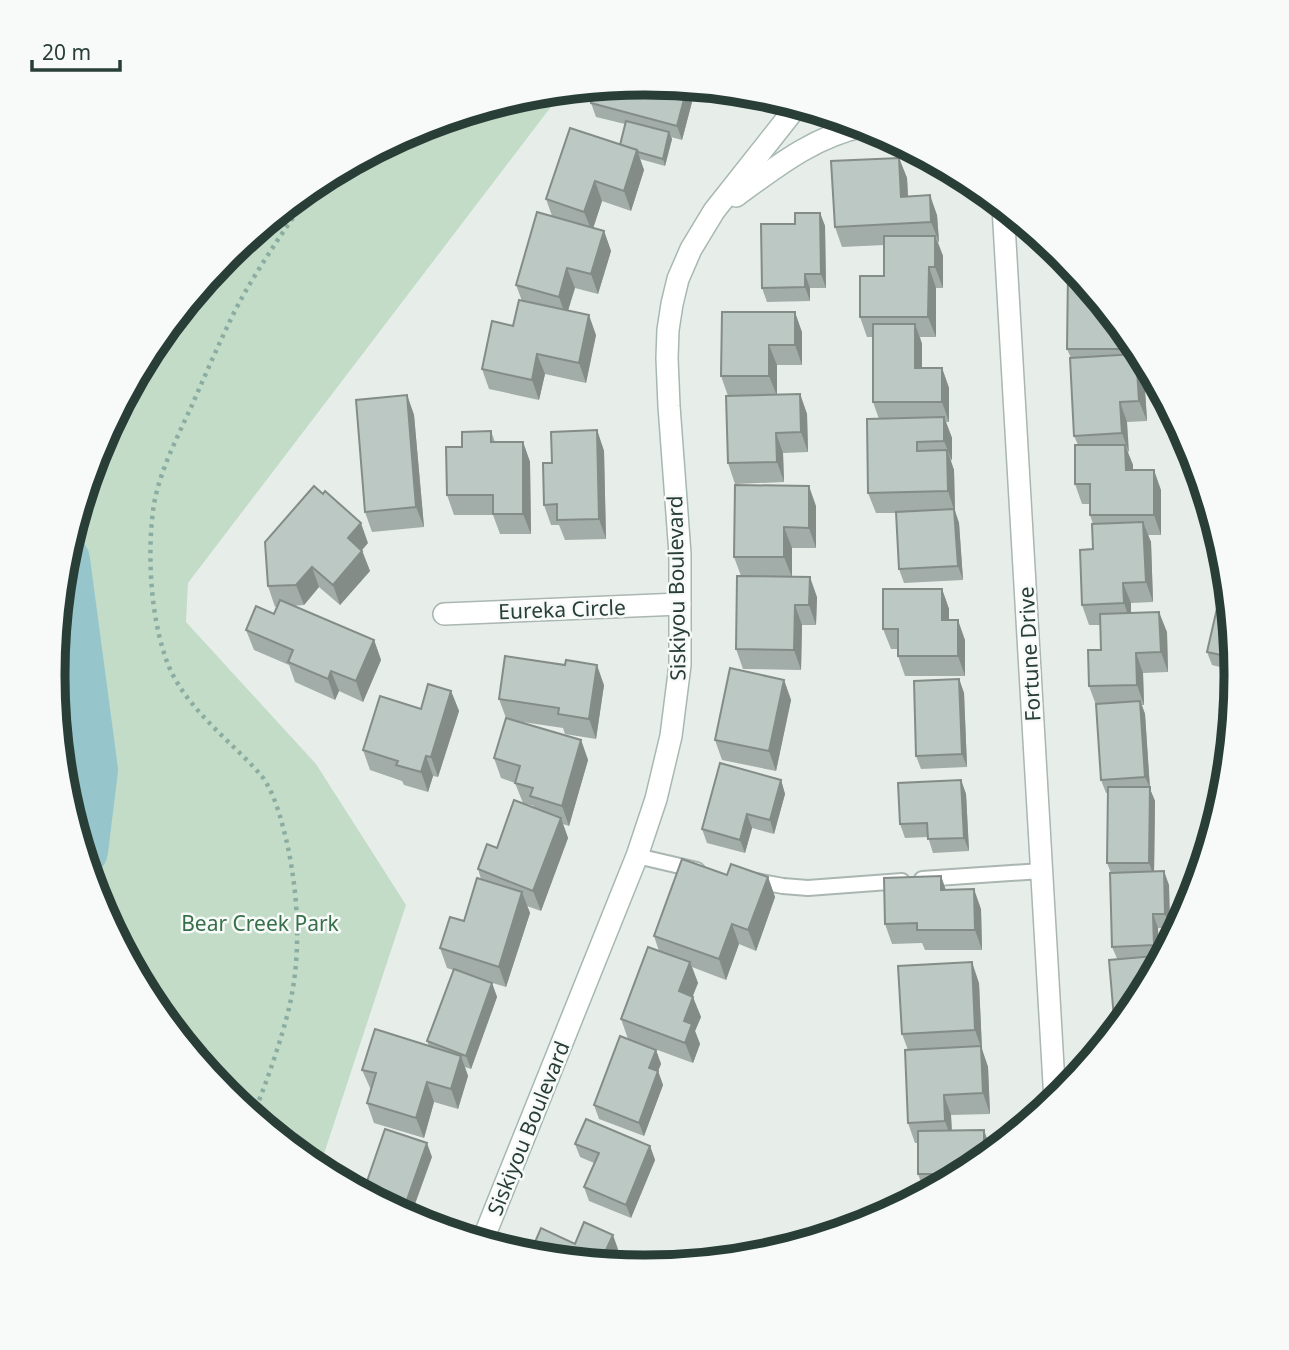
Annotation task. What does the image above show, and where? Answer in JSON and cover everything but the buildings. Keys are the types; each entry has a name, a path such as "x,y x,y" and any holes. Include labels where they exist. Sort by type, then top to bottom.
{"street":[{"name":"Siskiyou Boulevard","path":"485,1232 637,856 656,799 671,736 680,665 680,554 669,405 668,330 678,279 691,249 714,211 791,114"},
{"path":"714,211 793,154 831,135 845,131"},
{"name":"Fortune Drive","path":"1004,220 1054,1085"},
{"name":"Eureka Circle","path":"444,614 680,604"}],"lane":[{"path":"637,856 707,872"},
{"path":"732,877 808,888 1041,871"}],"path":[{"path":"256,1106 287,1015 294,977 298,914 293,873 283,826 262,777 183,692 165,658 152,595 151,549 154,503 168,460 230,321 263,262 297,211"}],"green space":[{"name":"Bear Creek Park","path":"554,102 188,583 186,622 316,764 406,905 323,1157 262,1111 209,1057 185,1028 142,965 109,897 85,825 76,788 66,713 66,637 76,562 85,525 109,453 142,385 185,322 209,293 262,239 322,193 388,155 458,126"}],"waterway":[{"path":"70,602 92,770 85,825"}]}
